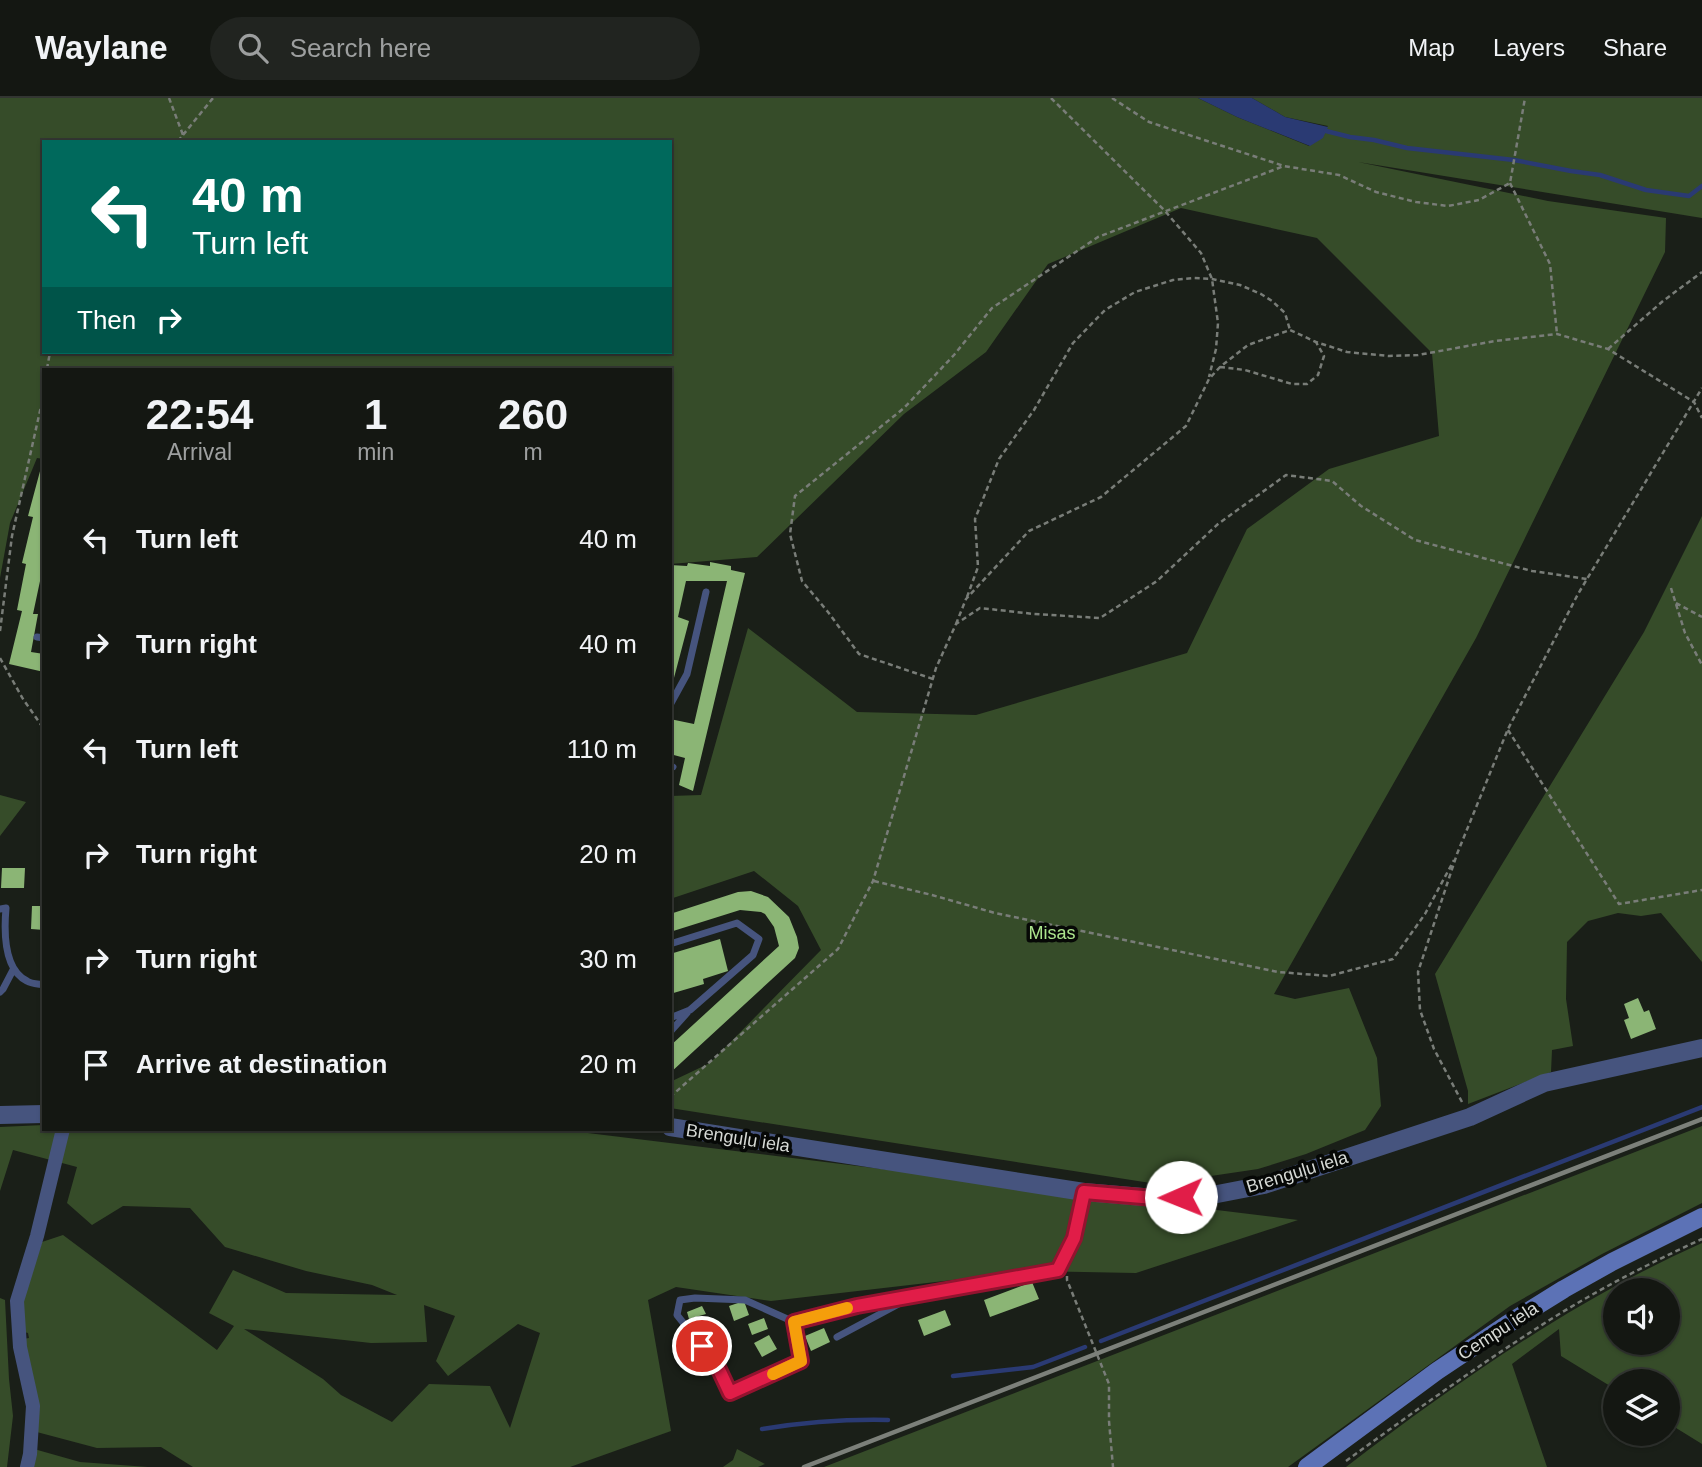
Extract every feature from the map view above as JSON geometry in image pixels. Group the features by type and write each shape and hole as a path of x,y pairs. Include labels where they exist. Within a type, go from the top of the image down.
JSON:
{"main road":[{"name":"Cempu iela","path":"1307,1467 1437,1371 1506,1325 1612,1262 1702,1217"}],"street":[{"name":"Brenguļu iela","path":"672,1127 1084,1192 1154,1198 1207,1195 1264,1185 1470,1117 1544,1083 1702,1048"},
{"path":"0,1115 42,1114"},
{"path":"27,1467 33,1406 20,1347 17,1301 37,1236 63,1131"}],"lane":[{"path":"672,701 687,674 706,592"},
{"path":"0,909 6,908 4,934 13,970 27,982 42,985"},
{"path":"672,943 737,923 759,939 753,955 690,1010 672,1030"},
{"path":"0,992 13,970"},
{"path":"672,1017 690,1010"},
{"path":"794,1322 801,1361 730,1393 715,1361 677,1315 680,1300 745,1300 794,1322 857,1306 1058,1270 1074,1238 1084,1192"},
{"path":"838,1337 914,1296"}],"path":[{"path":"169,98 183,135"},
{"path":"179,140 213,98"},
{"path":"966,599 1029,531 1101,497 1186,426 1209,379 1216,349 1219,323 1212,279 1201,253 1164,211 1051,98"},
{"path":"1112,98 1149,122 1284,166 1339,175 1376,192 1416,202 1448,206 1479,200 1510,183"},
{"path":"1525,98 1510,183 1550,264 1557,334"},
{"path":"933,679 859,654 802,581 790,534 795,496 904,408 954,355 992,308 1098,237 1284,166"},
{"path":"1608,349 1702,272"},
{"path":"672,1095 838,949 873,881 936,668 978,567 975,519 999,459 1034,410 1073,343 1105,310 1135,292 1173,280 1212,279 1240,285 1272,301 1285,313 1290,330"},
{"path":"1209,379 1248,345 1290,330 1347,352 1389,356 1418,355 1495,341 1557,334 1608,349 1694,402 1702,418"},
{"path":"1220,367 1245,370 1292,384 1307,384 1318,375 1324,356 1316,342"},
{"path":"1470,1117 1434,1049 1419,1010 1418,972 1457,854 1508,729 1587,579 1702,388"},
{"path":"0,631 12,536 42,402"},
{"path":"956,624 980,608 1100,618 1157,581 1218,524 1286,475 1332,481 1361,506 1415,540 1532,571 1587,579"},
{"path":"1671,588 1685,633 1702,665"},
{"path":"1676,603 1702,617"},
{"path":"0,658 42,726"},
{"path":"0,669 6,670"},
{"path":"1508,729 1619,904 1702,890"},
{"path":"873,881 995,913 1161,948 1278,972 1329,976 1393,959 1424,914 1457,854"},
{"path":"1338,1467 1480,1364 1558,1315 1649,1264 1702,1240"},
{"path":"1068,1251 1067,1280 1109,1384 1113,1467"}],"green space":[{"name":"Misas","path":"0,98 1198,98 1309,146 1328,126 1285,117 1252,98 1702,98 1702,218 1358,162 1548,201 1666,218 1665,252 1476,638 1274,994 1295,999 1349,988 1377,1058 1381,1106 1365,1130 1306,1154 1258,1169 1157,1184 672,1108 672,1081 710,1063 821,950 798,906 754,871 672,898 672,796 701,795 748,628 857,712 976,715 1187,653 1247,529 1329,469 1439,436 1432,353 1317,238 1181,208 1048,264 986,352 904,414 757,557 672,564 672,368 42,368 42,459 37,458 10,523 0,578"},
{"path":"1702,516 1702,962 1661,913 1641,916 1618,913 1588,921 1567,942 1566,999 1573,1046 1552,1050 1551,1072 1468,1104 1468,1091 1435,974 1644,632"},
{"path":"0,795 26,802 0,836"},
{"path":"42,1125 42,1131 571,1131 1298,1220 1136,1273 1031,1271 771,1301 676,1287 648,1300 671,1431 570,1467 193,1467 161,1447 97,1448 33,1431 23,1339 29,1338 28,1333 20,1331 21,1308 42,1242 63,1235 217,1350 234,1326 209,1313 233,1270 286,1293 397,1295 372,1285 306,1271 225,1247 190,1208 123,1206 92,1225 67,1203 77,1167 13,1150 0,1191 0,1127","holes":["424,1305 455,1316 436,1361 448,1376 518,1324 540,1333 510,1428 490,1386 429,1384 392,1422 341,1395 323,1379 244,1329 371,1343 427,1342"]},
{"path":"1702,1126 1702,1203 1602,1254 1510,1306 1288,1467 824,1467"},
{"path":"1702,1243 1702,1444 1680,1430 1680,1369 1603,1369 1603,1382 1561,1356 1559,1329 1512,1364 1547,1467 1346,1467 1430,1404 1518,1344 1603,1293 1603,1355 1680,1355 1680,1278 1632,1278"},
{"path":"0,1298 5,1300 13,1416 7,1467 0,1467"},
{"path":"34,1449 80,1462 148,1467 32,1467"},
{"path":"737,1449 765,1464 758,1467 723,1467 733,1460"}],"water":[{"path":"1198,98 1252,98 1285,117 1328,127 1323,138 1310,146 1237,117"}],"building":[{"path":"42,464 42,572 33,614 38,614 31,652 42,654 42,672 9,664 22,611 17,610 26,564 22,563 33,517 28,516"},
{"path":"710,562 731,566 731,570 745,573 693,791 679,785 685,758 672,755 672,719 694,724 727,581 686,581 678,617 689,621 672,685 672,565 687,566 688,563 710,566"},
{"path":"2,868 25,868 24,888 1,888"},
{"path":"751,891 768,897 789,917 799,948 795,958 672,1071 672,1044 779,946 774,927 761,912 740,910 672,931 672,913 738,892"},
{"path":"32,906 42,906 42,930 31,929"},
{"path":"720,939 728,971 703,979 704,984 672,993 672,953"},
{"path":"1638,998 1644,1012 1649,1010 1656,1029 1631,1039 1624,1020 1629,1018 1624,1004"},
{"path":"1032,1282 1039,1299 990,1317 984,1300"},
{"path":"744,1301 749,1315 734,1321 729,1306"},
{"path":"702,1306 706,1314 689,1319 687,1312"},
{"path":"945,1310 951,1325 924,1336 918,1320"},
{"path":"764,1318 768,1329 752,1335 748,1324"},
{"path":"824,1328 830,1342 811,1351 805,1336"},
{"path":"769,1335 777,1349 762,1357 754,1343"}],"waterway":[{"path":"1326,131 1407,148 1514,160 1600,175 1646,190 1689,196 1702,186"},
{"path":"1101,1341 1702,1107"},
{"path":"953,1376 1033,1367 1085,1347"},
{"path":"762,1429 825,1422 888,1420"}],"railway":[{"path":"804,1467 1702,1119"}],"slow traffic":[{"path":"773,1374 801,1361 794,1322 847,1308"}],"route":[{"path":"702,1346 715,1361 730,1393 801,1361 794,1322 857,1306 1058,1270 1074,1238 1084,1192 1154,1198 1181,1197"}]}
